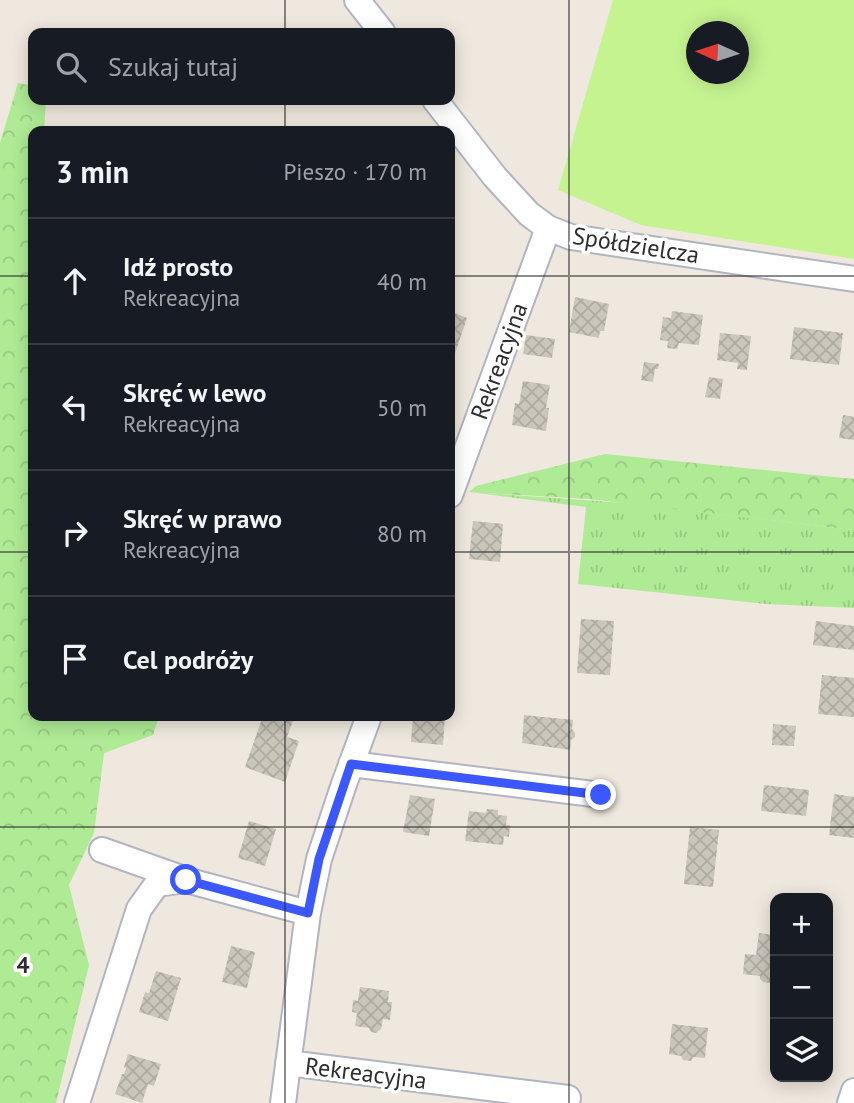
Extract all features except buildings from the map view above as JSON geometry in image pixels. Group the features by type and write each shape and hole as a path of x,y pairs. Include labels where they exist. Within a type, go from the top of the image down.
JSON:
{"street":[{"path":"357,0 379,28"},
{"name":"Spółdzielcza","path":"439,105 495,177 529,214 548,228 571,237 854,279"},
{"name":"Rekreacyjna","path":"455,481 548,228"},
{"name":"Rekreacyjna","path":"283,1103 308,913 319,859 367,721"},
{"path":"351,764 601,795"},
{"path":"102,850 186,880 308,913"},
{"path":"78,1103 139,909 157,884 186,880"},
{"name":"Rekreacyjna","path":"288,1063 568,1098"},
{"path":"850,1103 854,1090"}],"green space":[{"path":"613,0 854,0 854,259 641,225 558,190"},
{"path":"18,83 28,85 28,105 46,105 44,126 28,126 28,721 157,721 153,735 104,753 94,833 69,885 89,965 56,1103 0,1103 0,143"},
{"path":"605,454 854,479 854,530 588,499 469,492 476,486"},
{"path":"469,492 626,503 854,530 854,608 766,604 578,584 586,507"}],"route":[{"path":"186,880 308,913 319,859 351,764 601,795"}]}
